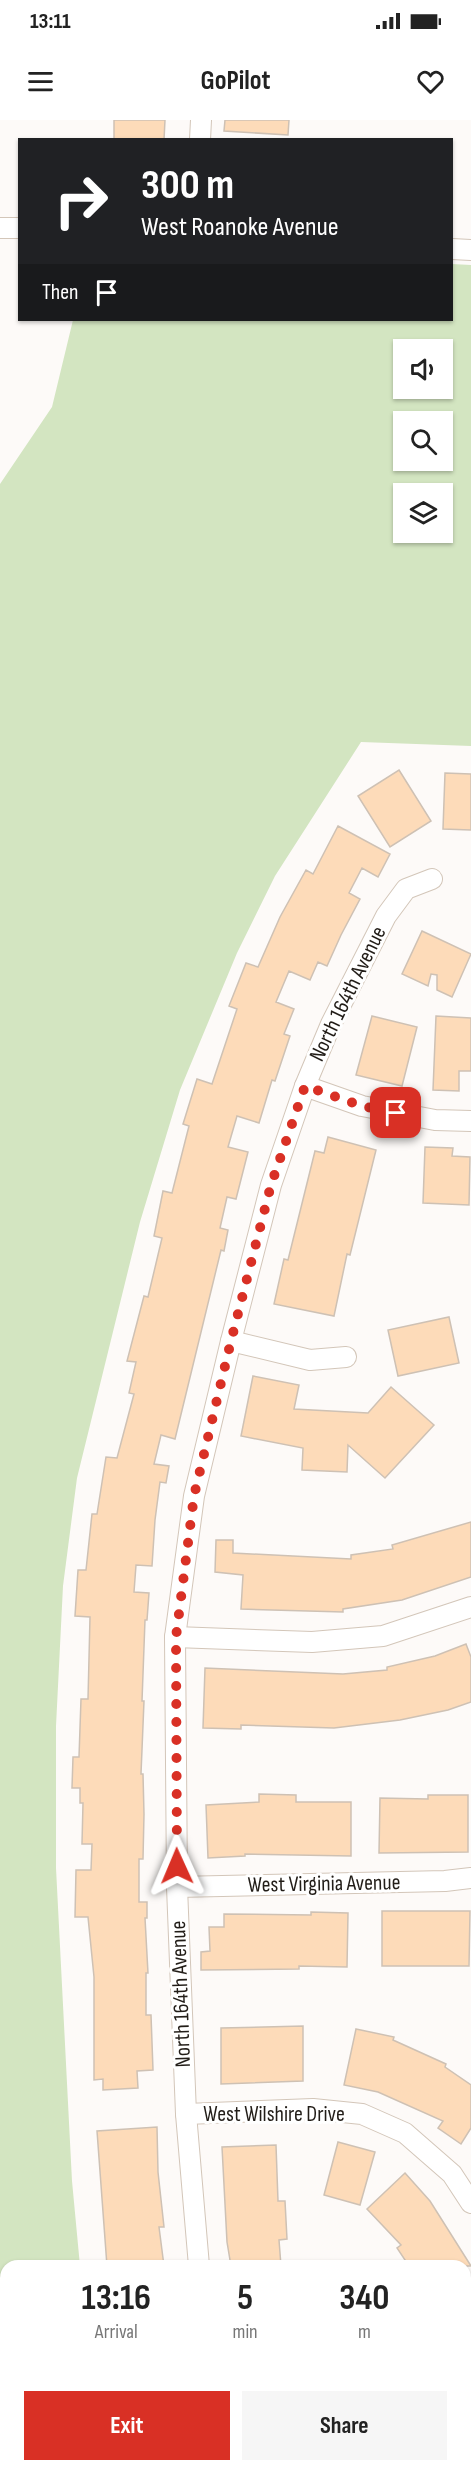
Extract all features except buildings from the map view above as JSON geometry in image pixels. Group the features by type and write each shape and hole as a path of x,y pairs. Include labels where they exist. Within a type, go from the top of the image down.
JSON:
{"street":[{"path":"200,138 201,120"},
{"path":"0,228 18,228"},
{"path":"453,249 471,250"},
{"name":"North 164th Avenue","path":"198,2260 186,2114 177,1887 176,1637 194,1496 271,1185 305,1086 330,1024 386,916 406,889 432,879"},
{"path":"305,1086 362,1106 435,1120 471,1120"},
{"path":"231,1341 310,1360 346,1357"},
{"path":"176,1637 312,1642 383,1636 471,1607"},
{"name":"West Virginia Avenue","path":"177,1887 445,1881 471,1878"},
{"name":"West Wilshire Drive","path":"186,2114 313,2109 362,2114 405,2133 452,2174 471,2203"}],"green space":[{"path":"453,264 471,265 471,746 361,742 275,876 237,953 180,1090 140,1222 77,1478 63,1586 56,1726 56,1868 72,2181 79,2260 0,2260 0,484 52,407 73,321 453,321"}],"route":[{"path":"177,1866 176,1637 194,1496 271,1185 305,1086 362,1106 396,1113"}]}
